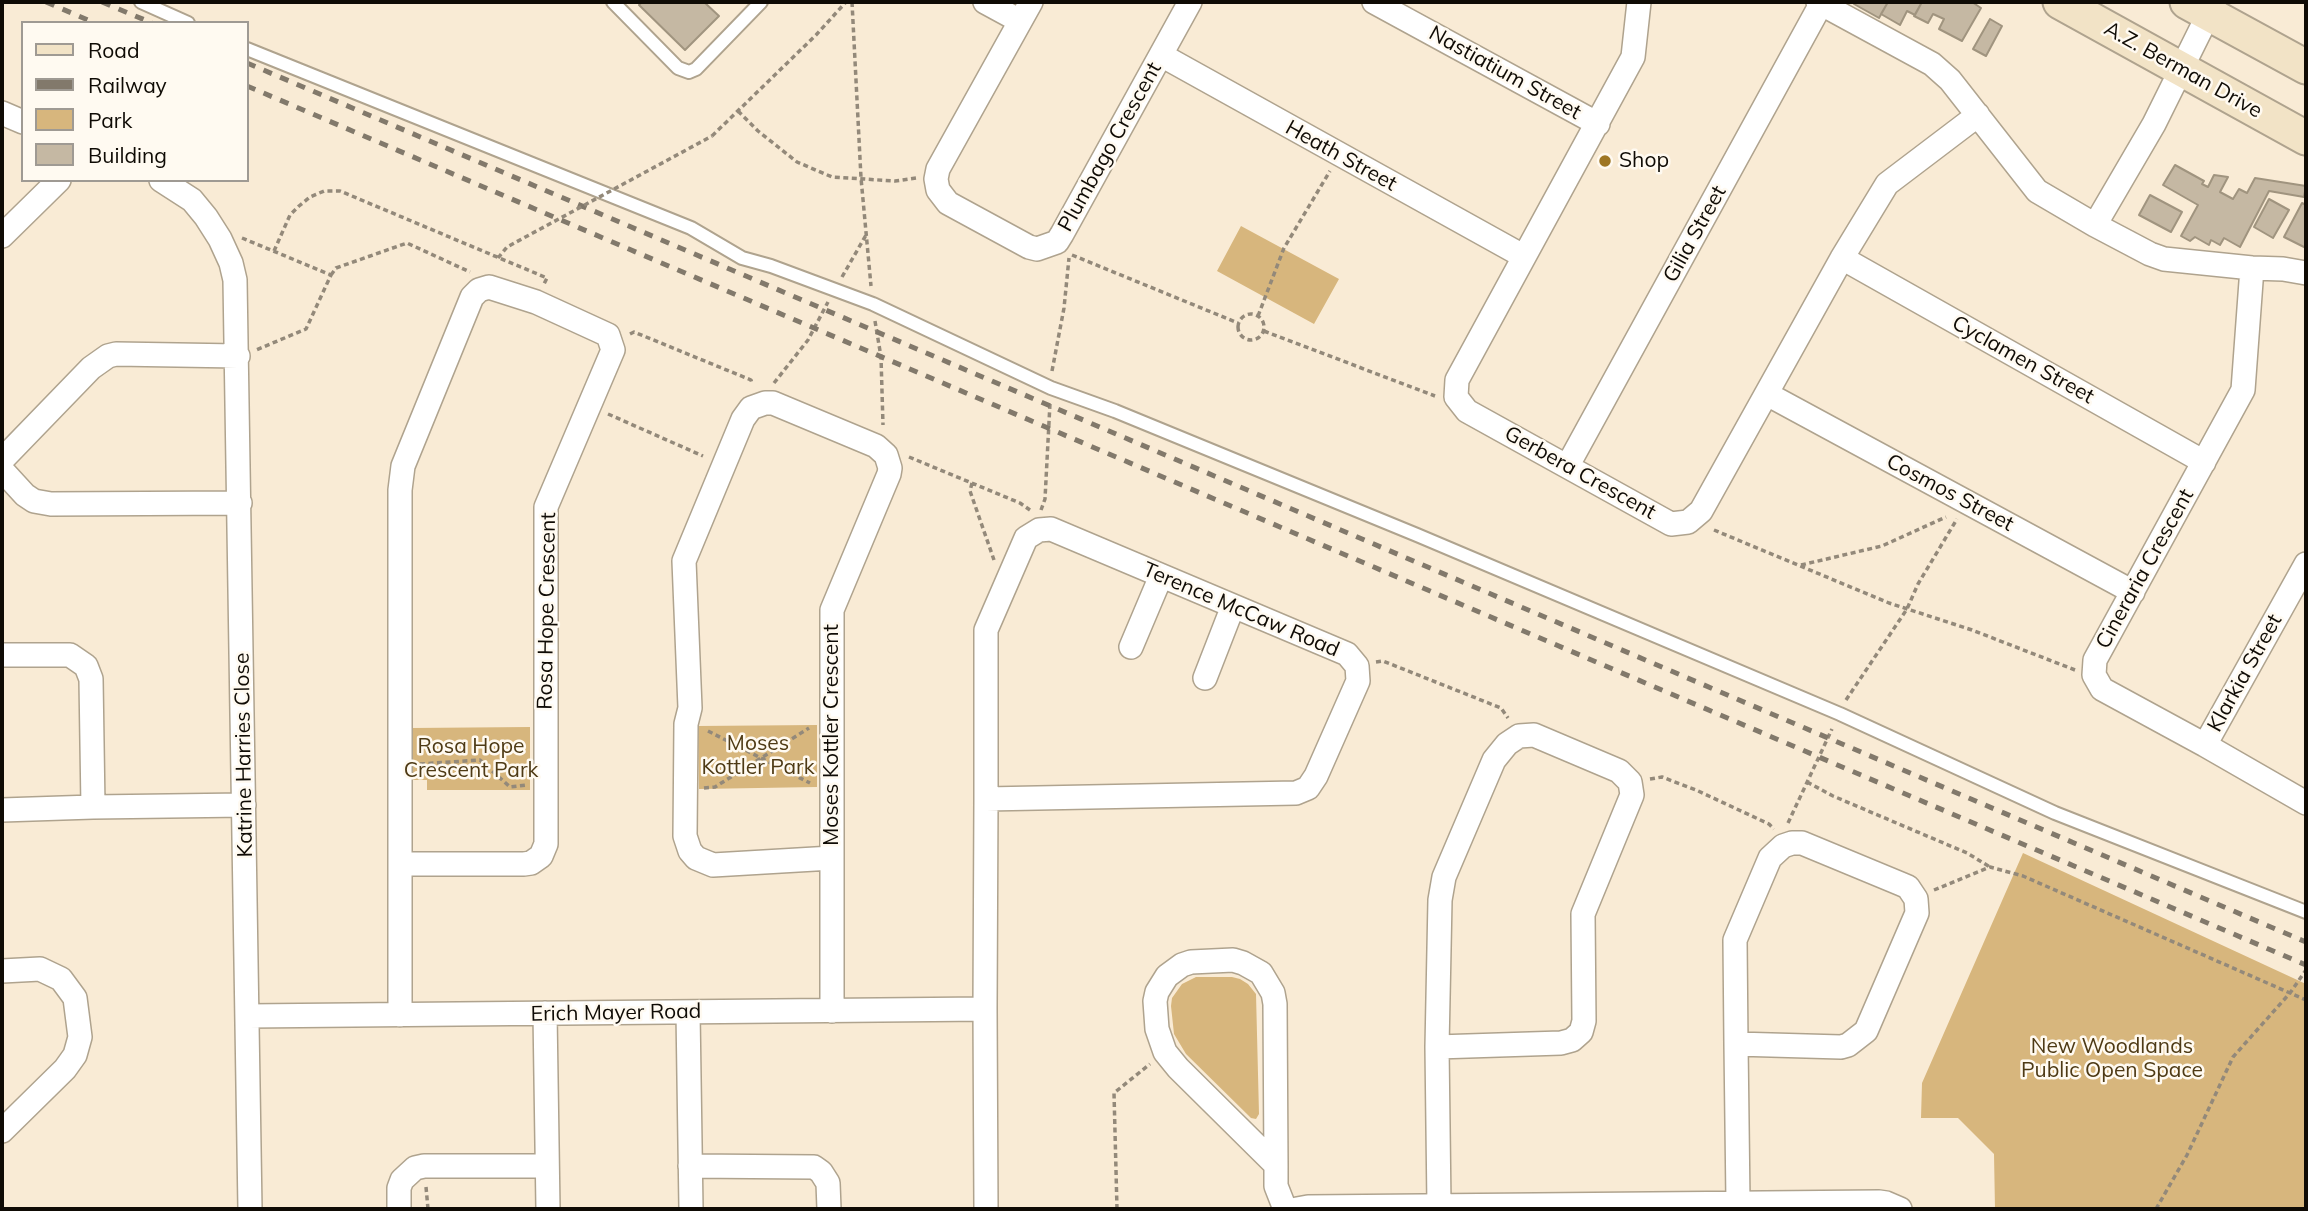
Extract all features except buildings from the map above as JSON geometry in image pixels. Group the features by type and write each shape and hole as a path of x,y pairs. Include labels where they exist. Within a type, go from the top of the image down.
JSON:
{"main road":[{"name":"A.Z. Berman Drive","path":"2060,2 2306,138"},
{"path":"2203,6 2306,67"}],"street":[{"path":"936,175 1026,11 985,2"},
{"name":"Plumbago Crescent","path":"936,175 938,190 948,203 1029,247 1037,249 1057,242 1190,2"},
{"name":"Nastiatium Street","path":"1374,2 1598,124"},
{"name":"Gerbera Crescent","path":"1639,2 1633,57 1457,380 1456,397 1467,411 1671,524 1688,522 1701,511"},
{"path":"1820,3 1932,64 1950,80 2037,191 2095,225 2164,259 2252,268 2283,268 2306,273"},
{"name":"Gilia Street","path":"1568,465 1820,3"},
{"path":"2095,225 2183,69 2203,6"},
{"name":"Heath Street","path":"1161,55 1523,256"},
{"path":"2,113 21,121"},
{"path":"1701,511 1842,258 1888,184 1978,116"},
{"path":"2,236 57,182"},
{"name":"Katrine Harries Close","path":"164,182 192,200 206,216 231,262 244,354 240,503 250,1209"},
{"name":"Cyclamen Street","path":"1842,258 2204,461"},
{"name":"Cineraria Crescent","path":"2252,268 2243,390 2095,660 2094,675 2102,689 2306,803"},
{"path":"400,1015 400,489 403,466 472,297 479,290 489,288 536,302 608,335 611,341"},
{"name":"Rosa Hope Crescent","path":"400,864 524,864 537,860 545,850 546,508 612,355 611,341"},
{"path":"2,460 91,368 108,356 244,354"},
{"name":"Cosmos Street","path":"1767,394 2133,592"},
{"path":"757,405 774,403 850,435 881,450 889,461"},
{"name":"Moses Kottler Crescent","path":"757,405 743,419 684,561 691,708 686,724 687,844 690,852 704,862 713,864 832,858"},
{"name":"Moses Kottler Crescent","path":"832,1011 832,610 889,474 889,461"},
{"path":"2,470 25,495 34,501 51,504 240,503"},
{"name":"Terence McCaw Road","path":"986,799 1296,793 1308,788 1316,776 1358,681 1357,666 1347,654 1045,528 1026,538 986,630 985,1009 986,1209"},
{"name":"Klarkia Street","path":"2205,745 2306,564"},
{"path":"1131,647 1161,576"},
{"path":"1205,678 1233,606"},
{"path":"2,654 70,655 86,666 91,679 93,807"},
{"path":"1437,1047 1562,1043 1572,1040 1581,1032 1584,1021 1583,914 1631,802 1630,782 1619,771 1534,735 1519,736 1507,744 1494,760 1441,890 1437,1047 1439,1206"},
{"path":"2,810 244,806"},
{"path":"1736,1044 1841,1047 1854,1042 1866,1031 1917,913 1913,893 1901,884 1802,843 1782,840 1770,858 1735,940 1736,1044 1738,1202"},
{"path":"1276,1165 1165,1052 1157,1029 1155,1001 1161,984 1174,970 1191,962 1233,960 1253,967 1268,982 1275,1004 1276,1165 1276,1186 1285,1209"},
{"path":"2,971 40,969 61,979 75,998 80,1037 75,1055 65,1069 2,1131"},
{"name":"Erich Mayer Road","path":"248,1016 985,1009"},
{"path":"688,1012 691,1209"},
{"path":"545,1013 548,1209"},
{"path":"399,1209 399,1188 402,1180 415,1168 547,1166"},
{"path":"690,1166 814,1167 828,1183 829,1209"},
{"path":"1297,1209 1886,1202 1900,1209"}],"lane":[{"path":"141,2 184,21"},
{"path":"613,2 678,68 690,72 761,2"},
{"path":"248,49 691,228 743,258 873,304 1051,388 1115,411 1417,535 1840,714 2055,813 2306,912"}],"path":[{"path":"498,258 507,247 712,136 816,35 846,2"},
{"path":"852,2 860,178 881,357 883,432 889,461 911,457 1020,503 1038,516"},
{"path":"738,111 797,162 832,177 895,181 936,175"},
{"path":"1258,316 1284,248 1333,164"},
{"path":"274,251 294,210 310,197 324,191 333,191 348,194 547,278"},
{"path":"233,233 331,275"},
{"path":"757,405 808,340 866,235"},
{"path":"244,354 306,329 336,268 407,243 469,270"},
{"path":"1069,254 1238,323"},
{"path":"1246,315 1258,316 1262,319 1264,331 1256,340 1245,339 1238,329 1238,323 1246,315"},
{"path":"1264,331 1432,396"},
{"path":"611,341 635,332 751,380 757,405"},
{"path":"603,412 713,461"},
{"path":"972,483 970,491 995,562 1009,577"},
{"path":"1701,511 1709,526 1716,531 1799,566 1907,609 1972,630 2076,671 2094,675"},
{"path":"1630,782 1662,777 1769,824 1782,840 1818,755 1845,702 1907,609 1951,526 1961,515 1941,517 1882,546 1799,566"},
{"path":"1357,666 1383,661 1501,708 1519,736"},
{"path":"686,724 706,731 820,788 832,788"},
{"path":"685,790 715,787 812,726 832,724"},
{"path":"400,765 481,760 510,787 545,784"},
{"path":"1807,782 1833,796 1967,853 1990,867 2023,876 2306,1000"},
{"path":"1916,899 1990,867"},
{"path":"2156,1209 2187,1155 2233,1057 2290,993 2306,970"},
{"path":"1117,1209 1114,1093 1165,1052"}],"green space":[{"path":"1241,226 1339,279 1314,324 1217,271"},
{"name":"Moses Kottler Park","path":"817,725 817,787 699,789 698,726"},
{"name":"Rosa Hope Crescent Park","path":"530,727 530,790 427,790 427,780 412,780 412,728"},
{"name":"New Woodlands Public Open Space","path":"2023,853 2306,984 2306,1209 1995,1209 1994,1154 1958,1118 1921,1118 1922,1083"},
{"path":"1196,977 1240,979 1256,994 1259,1114 1256,1119 1251,1118 1186,1054 1174,1034 1172,998 1182,984"}],"railway":[{"path":"46,2 90,21"},
{"path":"102,2 147,21"},
{"path":"248,63 2306,942"},
{"path":"248,86 2306,965"}],"place":[{"name":"Shop","path":"1605,161"}]}
